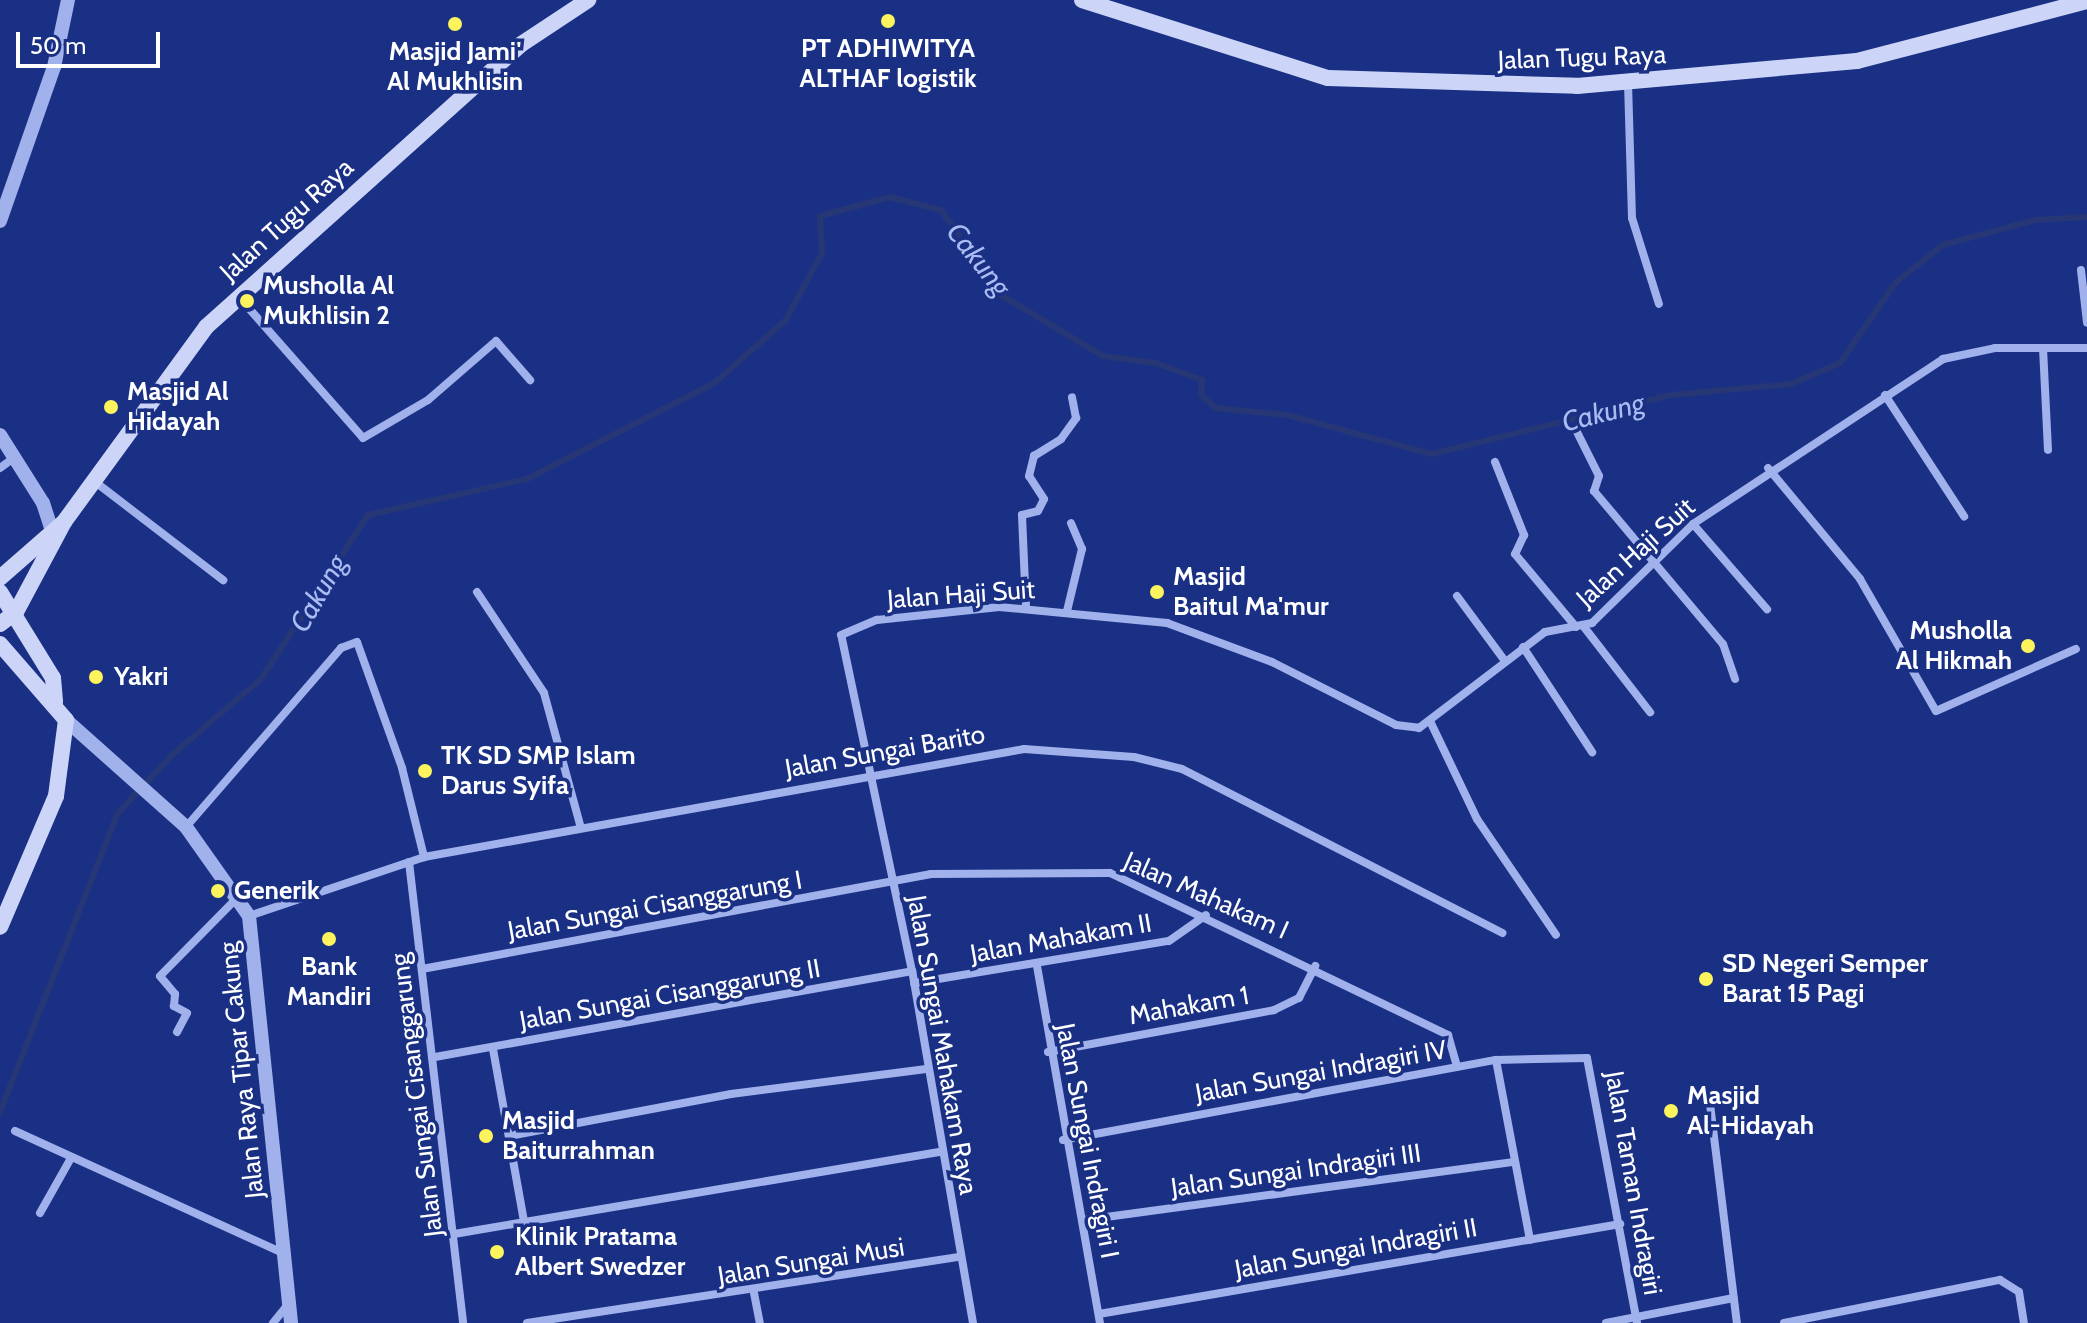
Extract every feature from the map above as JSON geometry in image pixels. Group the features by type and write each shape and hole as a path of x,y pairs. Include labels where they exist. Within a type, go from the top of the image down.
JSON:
{"main road":[{"name":"Jalan Tugu Raya","path":"57,531 238,296 520,45 588,0"},
{"name":"Jalan Tugu Raya","path":"1082,0 1328,78 1628,83 1857,61 2087,1"},
{"path":"0,578 57,531"},
{"path":"0,624 16,612 57,531"},
{"path":"0,592 16,612 53,678 55,702"},
{"path":"0,644 55,702 66,720 56,796 0,927"}],"street":[{"path":"0,221 54,67 68,0"},
{"path":"1628,83 1632,218 1659,304"},
{"path":"2081,270 2087,323"},
{"path":"238,296 363,438 428,400 496,341 530,380"},
{"path":"2043,348 2048,450"},
{"name":"Jalan Haji Suit","path":"873,773 841,635 877,620 1026,607 1167,623 1272,662 1396,725 1430,721 1545,632 1580,627 1653,564 1693,524 1768,468 1885,395 1964,352 2087,348"},
{"path":"1885,395 1964,516"},
{"path":"1026,607 1022,515 1038,511 1044,499 1029,476 1034,456 1061,439 1076,418 1072,397"},
{"path":"1576,430 1599,476 1594,491 1723,644 1735,679"},
{"path":"0,435 57,531"},
{"path":"0,468 15,456"},
{"path":"1495,462 1524,535 1515,554 1650,712"},
{"path":"1768,468 1852,567 1936,711 2076,649"},
{"path":"94,481 223,580"},
{"path":"1067,611 1082,549 1071,523"},
{"path":"1693,524 1767,609"},
{"path":"477,592 544,693 581,828"},
{"path":"1457,596 1505,661"},
{"path":"186,827 341,648 357,642 402,768 424,857"},
{"path":"1523,647 1592,752"},
{"name":"Jalan Raya Tipar Cakung","path":"66,720 127,770 186,827 249,916 291,1323"},
{"path":"1430,721 1477,819 1556,935"},
{"name":"Jalan Sungai Barito","path":"249,916 424,857 873,773 1024,749 1156,761 1215,783 1502,933"},
{"name":"Jalan Sungai Mahakam Raya","path":"873,773 912,971 939,1152 973,1323"},
{"name":"Jalan Sungai Cisanggarung","path":"409,862 435,1057 463,1323"},
{"name":"Jalan Mahakam I","path":"894,883 931,874 1110,873 1315,966 1448,1035 1457,1067"},
{"name":"Jalan Sungai Cisanggarung I","path":"422,969 894,883"},
{"path":"177,1032 187,1013 174,1006 175,994 160,976 238,897"},
{"name":"Jalan Mahakam II","path":"914,983 1037,966 1183,937 1206,915"},
{"name":"Jalan Sungai Indragiri I","path":"1037,966 1063,1140 1084,1220 1100,1318"},
{"name":"Mahakam 1","path":"1048,1052 1274,1010 1299,998 1315,966"},
{"name":"Jalan Sungai Cisanggarung II","path":"435,1057 493,1049 912,971"},
{"path":"493,1049 524,1222"},
{"name":"Jalan Sungai Indragiri IV","path":"1063,1140 1496,1060 1587,1058"},
{"name":"Jalan Taman Indragiri","path":"1587,1058 1637,1320"},
{"path":"1496,1060 1530,1240"},
{"path":"509,1136 731,1094 926,1069"},
{"path":"1709,1096 1737,1323"},
{"path":"15,1131 285,1255"},
{"path":"454,1234 939,1152"},
{"path":"40,1213 71,1158"},
{"name":"Jalan Sungai Indragiri III","path":"1084,1220 1514,1162"},
{"name":"Jalan Sungai Indragiri II","path":"1100,1318 1620,1224"},
{"name":"Jalan Sungai Musi","path":"527,1323 754,1293 959,1257"},
{"path":"1784,1323 2010,1283 2019,1292 2024,1323"},
{"path":"754,1293 760,1323"},
{"path":"1606,1323 1637,1320 1734,1298"},
{"path":"273,1323 290,1302"}],"waterway":[{"name":"Cakung","path":"0,1112 118,813 173,754 261,679 368,515 527,479 713,384 785,321 822,253 820,216 890,197 941,210 1001,295 1103,356 1156,363 1202,380 1201,395 1216,408 1287,415 1432,454 1671,395 1791,384 1840,363 1896,282 1943,245 2035,220 2087,217"}],"place":[{"name":"PT ADHIWITYA ALTHAF logistik","path":"888,21"},
{"name":"Masjid Jami' Al Mukhlisin","path":"455,24"},
{"name":"Musholla Al Mukhlisin 2","path":"247,301"},
{"name":"Masjid Al Hidayah","path":"111,407"},
{"name":"Masjid Baitul Ma'mur","path":"1157,592"},
{"name":"Musholla Al Hikmah","path":"2028,646"},
{"name":"Yakri","path":"96,677"},
{"name":"TK SD SMP Islam Darus Syifa","path":"425,771"},
{"name":"Generik","path":"218,891"},
{"name":"Bank Mandiri","path":"329,939"},
{"name":"SD Negeri Semper Barat 15 Pagi","path":"1706,979"},
{"name":"Masjid Al-Hidayah","path":"1671,1111"},
{"name":"Masjid Baiturrahman","path":"486,1136"},
{"name":"Klinik Pratama Albert Swedzer","path":"497,1252"}]}
